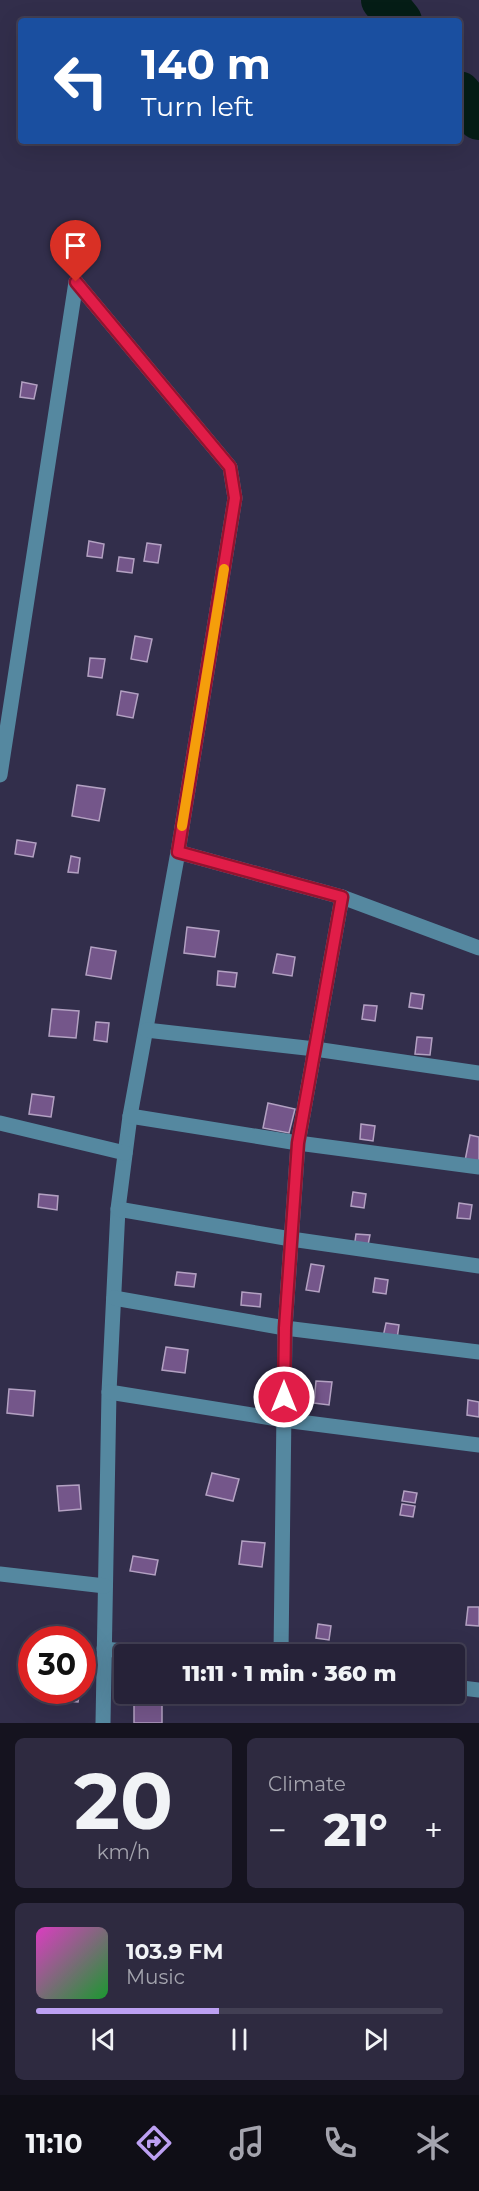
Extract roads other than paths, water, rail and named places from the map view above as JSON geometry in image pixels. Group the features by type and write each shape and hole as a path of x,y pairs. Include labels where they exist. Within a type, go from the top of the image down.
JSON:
{"street":[{"path":"0,775 76,282 230,467 235,498 178,852 130,1116 118,1209 109,1392 103,1723"},
{"path":"178,852 342,897 479,948"},
{"path":"281,1644 285,1328 298,1143 342,897"},
{"path":"146,1030 315,1049 479,1073"},
{"path":"130,1116 298,1143 479,1167"},
{"path":"0,1123 125,1153"},
{"path":"118,1209 291,1239 479,1266"},
{"path":"114,1298 285,1328 479,1352"},
{"path":"109,1392 284,1420 479,1445"},
{"path":"0,1574 105,1586"},
{"path":"104,1649 114,1650"}],"waterway":[{"path":"383,0 398,18"},
{"path":"462,97 479,118"}]}
